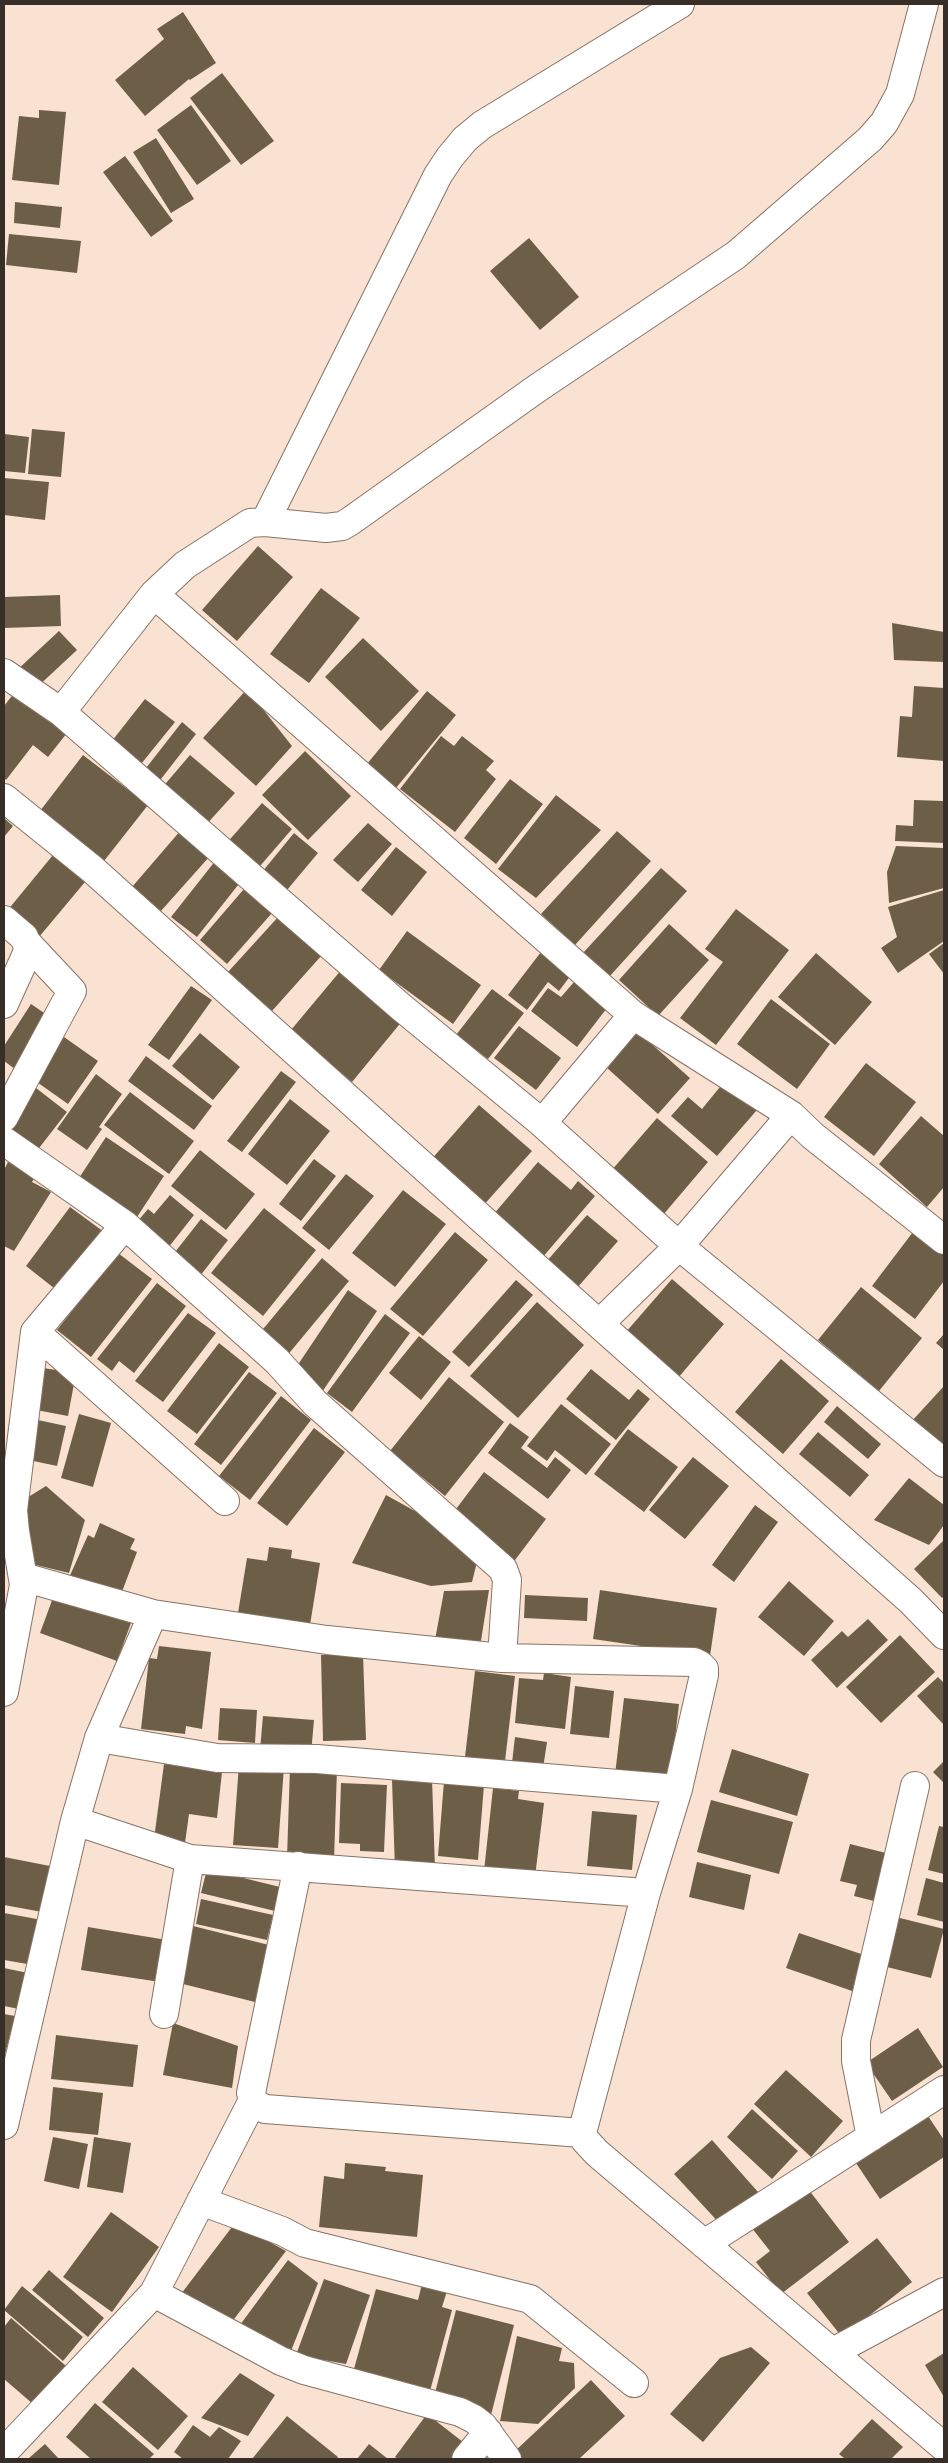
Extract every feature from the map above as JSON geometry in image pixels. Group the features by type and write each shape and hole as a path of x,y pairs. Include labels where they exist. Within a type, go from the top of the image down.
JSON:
{"street":[{"path":"265,522 438,175 464,139 679,4"},
{"path":"61,712 154,594 185,565 250,523 265,522 326,528 342,526 539,387 736,255 870,140 884,123 900,94 924,4"},
{"path":"154,594 633,1015 791,1115 813,1136 944,1240"},
{"path":"4,673 61,712 401,1007 542,1123 679,1246 944,1462"},
{"path":"4,798 92,869 599,1324 940,1622"},
{"path":"4,920 24,937 28,944 72,991 4,1117"},
{"path":"4,1004 27,955 28,944"},
{"path":"542,1123 633,1015"},
{"path":"599,1324 679,1246 791,1115"},
{"path":"4,1141 125,1225 278,1360 323,1410 504,1569 507,1580 502,1658"},
{"path":"4,1692 24,1585 14,1531 14,1510 35,1332 125,1225"},
{"path":"35,1332 225,1501"},
{"path":"23,1576 152,1614 327,1640 502,1658 694,1662 700,1665 704,1670 704,1675 678,1789 646,1892 582,2133 585,2140 596,2152 944,2447"},
{"path":"4,2125 75,1821 99,1738 152,1614"},
{"path":"99,1738 217,1758 317,1759 678,1789"},
{"path":"871,2137 856,2061 856,2040 915,1786"},
{"path":"75,1821 190,1860 298,1866 646,1892"},
{"path":"164,2014 190,1860"},
{"path":"4,2452 154,2293 252,2100 251,2093 298,1866"},
{"path":"704,2244 944,2090"},
{"path":"252,2100 265,2109 582,2133"},
{"path":"201,2201 282,2231 305,2243 530,2300 634,2382"},
{"path":"833,2352 944,2292"},
{"path":"154,2293 281,2361 304,2370 460,2412 474,2419 488,2432 507,2459"},
{"path":"466,2459 488,2432"}],"building":[{"path":"183,12 216,63 189,79 145,116 115,80 164,39 157,29"},
{"path":"222,73 274,141 241,165 190,98"},
{"path":"191,105 231,161 197,185 157,130"},
{"path":"39,110 66,112 59,185 12,180 19,116 39,118"},
{"path":"156,138 194,199 171,213 133,152"},
{"path":"125,156 173,221 151,237 103,172"},
{"path":"15,202 62,207 60,228 14,223"},
{"path":"9,234 81,241 77,273 6,265"},
{"path":"529,238 579,297 540,330 490,271"},
{"path":"32,429 65,432 61,477 28,474"},
{"path":"4,434 29,437 25,473 4,471"},
{"path":"4,478 49,482 45,520 4,515"},
{"path":"258,546 293,577 237,641 202,610"},
{"path":"321,588 360,618 309,683 270,654"},
{"path":"60,595 61,626 4,628 4,597"},
{"path":"892,623 944,632 944,662 894,660"},
{"path":"59,631 77,650 34,690 16,671"},
{"path":"363,638 419,691 381,731 325,677"},
{"path":"914,686 944,688 944,761 897,757 900,716 912,717"},
{"path":"247,689 292,746 256,786 203,738"},
{"path":"427,691 456,715 396,788 367,764"},
{"path":"15,692 67,733 48,757 33,745 6,780 4,778 4,706"},
{"path":"145,699 175,722 137,769 108,746"},
{"path":"182,722 196,734 154,788 139,777"},
{"path":"441,736 454,746 462,736 494,761 486,770 496,779 455,832 400,789"},
{"path":"305,751 351,796 308,840 262,795"},
{"path":"83,755 148,805 104,861 40,811"},
{"path":"190,755 235,793 204,827 161,789"},
{"path":"510,779 543,804 496,864 464,838"},
{"path":"556,795 601,830 536,898 498,869"},
{"path":"914,800 944,801 944,843 895,841 896,825 913,826"},
{"path":"262,803 292,829 254,873 224,846"},
{"path":"4,818 13,826 4,837"},
{"path":"368,823 392,844 358,882 333,860"},
{"path":"181,830 210,856 160,912 132,887"},
{"path":"617,831 651,861 575,945 541,914"},
{"path":"294,833 318,853 282,896 258,877"},
{"path":"896,846 944,848 944,888 889,903 887,872"},
{"path":"396,847 427,872 392,916 361,890"},
{"path":"53,855 85,882 39,937 7,911"},
{"path":"216,860 242,880 197,937 171,917"},
{"path":"661,868 687,891 609,977 583,953"},
{"path":"244,889 272,913 227,964 200,940"},
{"path":"944,890 944,941 898,973 881,948 897,937 888,907"},
{"path":"736,909 789,950 716,1045 680,1018 723,962 705,949"},
{"path":"279,916 322,955 272,1011 228,972"},
{"path":"669,924 709,960 658,1016 619,980"},
{"path":"407,931 481,985 453,1024 379,970"},
{"path":"944,943 944,974 929,954"},
{"path":"541,952 571,975 559,991 548,982 527,1010 508,995"},
{"path":"816,953 872,1002 835,1045 778,997"},
{"path":"342,969 403,1020 352,1082 291,1030"},
{"path":"574,982 607,1008 577,1047 531,1011 548,988 561,997"},
{"path":"191,986 212,1000 169,1060 148,1045"},
{"path":"492,989 524,1013 488,1059 456,1035"},
{"path":"771,999 830,1044 797,1089 737,1044"},
{"path":"31,1004 50,1017 15,1069 4,1061 4,1046"},
{"path":"519,1026 561,1058 536,1090 494,1058"},
{"path":"638,1032 690,1078 658,1114 606,1067"},
{"path":"200,1033 240,1067 213,1100 172,1066"},
{"path":"64,1037 98,1061 68,1104 34,1080"},
{"path":"146,1056 212,1106 194,1130 128,1081"},
{"path":"866,1063 916,1102 874,1156 824,1117"},
{"path":"281,1071 296,1082 242,1152 227,1141"},
{"path":"96,1074 122,1094 99,1127 102,1129 87,1150 57,1129"},
{"path":"724,1082 757,1110 717,1156 671,1116 688,1097 702,1109"},
{"path":"36,1088 67,1112 36,1152 4,1127"},
{"path":"130,1092 194,1141 169,1174 104,1125"},
{"path":"290,1099 330,1131 287,1185 248,1154"},
{"path":"479,1105 532,1151 482,1207 430,1161"},
{"path":"921,1116 944,1136 944,1187 927,1207 879,1164"},
{"path":"657,1118 708,1162 663,1215 611,1171"},
{"path":"106,1137 164,1176 137,1217 79,1178"},
{"path":"200,1150 255,1194 226,1230 171,1186"},
{"path":"314,1159 336,1176 301,1221 279,1204"},
{"path":"8,1162 35,1177 32,1182 51,1192 14,1251 4,1246 4,1170"},
{"path":"538,1162 571,1190 578,1181 595,1196 542,1258 493,1215"},
{"path":"346,1174 374,1196 329,1250 302,1228"},
{"path":"403,1190 446,1224 395,1287 352,1253"},
{"path":"170,1195 194,1215 168,1248 137,1222 148,1209 154,1214"},
{"path":"70,1207 104,1232 59,1292 26,1266"},
{"path":"264,1208 316,1250 263,1316 211,1273"},
{"path":"587,1215 618,1241 577,1288 546,1262"},
{"path":"201,1219 228,1240 200,1276 168,1261"},
{"path":"916,1228 944,1249 944,1281 915,1319 872,1286"},
{"path":"455,1232 488,1260 423,1336 390,1309"},
{"path":"118,1253 152,1279 91,1357 57,1330"},
{"path":"322,1258 349,1281 286,1357 259,1334"},
{"path":"672,1279 724,1324 678,1378 626,1332"},
{"path":"516,1280 533,1295 469,1367 452,1352"},
{"path":"157,1283 186,1306 134,1373 119,1361 112,1371 97,1359"},
{"path":"861,1287 922,1338 879,1391 818,1340"},
{"path":"348,1290 377,1311 320,1395 291,1375"},
{"path":"537,1302 584,1345 518,1418 470,1376"},
{"path":"188,1313 216,1333 163,1402 135,1381"},
{"path":"385,1314 410,1333 352,1412 327,1393"},
{"path":"944,1334 944,1350 936,1343"},
{"path":"419,1336 451,1362 421,1400 389,1373"},
{"path":"219,1343 249,1367 197,1434 167,1411"},
{"path":"781,1359 829,1401 783,1454 735,1412"},
{"path":"43,1368 76,1373 68,1416 36,1410"},
{"path":"591,1369 629,1400 638,1389 650,1399 616,1440 566,1399"},
{"path":"249,1372 277,1393 221,1465 194,1444"},
{"path":"449,1377 504,1422 445,1496 390,1451"},
{"path":"944,1386 944,1452 911,1422"},
{"path":"281,1396 311,1420 250,1500 219,1476"},
{"path":"561,1404 611,1444 586,1475 555,1450 547,1461 527,1446"},
{"path":"837,1406 881,1444 868,1459 824,1422"},
{"path":"79,1414 111,1423 93,1487 61,1478"},
{"path":"33,1419 66,1426 57,1466 24,1459"},
{"path":"510,1423 529,1437 521,1448 547,1468 555,1457 571,1470 548,1499 488,1453"},
{"path":"314,1428 345,1452 287,1526 257,1503"},
{"path":"628,1429 678,1467 644,1512 594,1474"},
{"path":"818,1432 869,1475 850,1497 799,1454"},
{"path":"693,1457 729,1486 685,1539 649,1510"},
{"path":"484,1472 546,1519 512,1564 450,1517"},
{"path":"909,1478 944,1505 944,1525 929,1545 874,1520"},
{"path":"46,1486 85,1520 69,1573 28,1563 25,1499"},
{"path":"386,1495 433,1521 478,1558 472,1582 431,1586 352,1563"},
{"path":"755,1505 778,1522 734,1582 712,1565"},
{"path":"100,1523 135,1539 130,1549 137,1552 120,1597 68,1580 88,1535 94,1538"},
{"path":"944,1540 944,1596 942,1598 914,1569"},
{"path":"269,1547 292,1550 291,1558 320,1563 310,1625 238,1613 247,1558 267,1561"},
{"path":"789,1581 834,1621 804,1656 758,1617"},
{"path":"489,1590 480,1647 435,1640 444,1591"},
{"path":"600,1590 717,1608 710,1656 593,1639"},
{"path":"54,1595 131,1623 117,1661 40,1633"},
{"path":"525,1595 588,1598 587,1621 524,1618"},
{"path":"868,1619 888,1640 837,1688 811,1660 842,1631 848,1637"},
{"path":"900,1635 935,1672 881,1723 846,1687"},
{"path":"159,1646 211,1652 202,1729 186,1726 185,1734 141,1729 149,1658 157,1659"},
{"path":"363,1654 366,1740 323,1741 321,1655"},
{"path":"475,1671 515,1676 505,1761 465,1757"},
{"path":"544,1673 571,1677 565,1729 515,1723 519,1678 543,1680"},
{"path":"938,1677 944,1683 944,1725 917,1696"},
{"path":"575,1686 614,1691 609,1738 570,1734"},
{"path":"624,1698 679,1704 670,1781 615,1775"},
{"path":"220,1708 257,1710 255,1743 218,1740"},
{"path":"263,1716 314,1720 311,1754 260,1750"},
{"path":"515,1737 547,1742 542,1775 511,1771"},
{"path":"732,1749 809,1774 797,1816 719,1792"},
{"path":"944,1761 944,1783 933,1772"},
{"path":"164,1764 222,1772 217,1818 189,1814 185,1843 154,1839"},
{"path":"239,1764 284,1767 278,1848 233,1845"},
{"path":"290,1767 337,1769 334,1860 287,1858"},
{"path":"432,1778 435,1869 395,1870 392,1780"},
{"path":"444,1781 484,1785 478,1860 438,1856"},
{"path":"341,1783 387,1785 384,1852 360,1851 360,1844 339,1843"},
{"path":"493,1788 519,1791 518,1799 544,1803 535,1877 484,1871"},
{"path":"711,1800 793,1822 779,1874 697,1852"},
{"path":"592,1811 637,1815 632,1870 587,1866"},
{"path":"939,1826 944,1827 944,1874 928,1870"},
{"path":"850,1844 894,1855 882,1903 854,1896 857,1885 840,1881"},
{"path":"4,1857 50,1866 42,1912 4,1905"},
{"path":"697,1862 751,1875 744,1910 689,1897"},
{"path":"207,1869 284,1888 279,1912 201,1893"},
{"path":"926,1878 944,1883 944,1922 917,1915"},
{"path":"201,1899 273,1915 267,1940 196,1924"},
{"path":"4,1913 42,1920 33,1965 4,1960"},
{"path":"896,1917 944,1929 931,1978 883,1966"},
{"path":"189,1925 273,1946 259,2003 175,1982"},
{"path":"88,1927 167,1940 160,1982 81,1970"},
{"path":"799,1933 867,1956 855,1992 786,1968"},
{"path":"4,1968 28,1973 19,2009 4,2006"},
{"path":"4,2014 15,2016 4,2058"},
{"path":"173,2023 238,2046 232,2088 163,2075"},
{"path":"918,2028 943,2067 892,2101 866,2063"},
{"path":"56,2035 138,2045 133,2087 51,2079"},
{"path":"786,2070 843,2121 811,2157 754,2104"},
{"path":"53,2087 103,2093 98,2135 49,2130"},
{"path":"752,2109 798,2151 772,2179 727,2137"},
{"path":"926,2113 944,2140 944,2157 880,2199 854,2160"},
{"path":"53,2137 88,2144 79,2189 44,2181"},
{"path":"94,2137 131,2143 123,2193 87,2187"},
{"path":"712,2140 758,2192 721,2225 674,2174"},
{"path":"345,2163 386,2167 385,2171 423,2175 417,2237 319,2227 324,2176 344,2179"},
{"path":"805,2185 849,2242 781,2294 756,2262 770,2251 751,2227"},
{"path":"111,2212 159,2247 112,2312 63,2277"},
{"path":"235,2223 286,2251 231,2323 181,2294"},
{"path":"877,2238 912,2282 842,2337 807,2293"},
{"path":"288,2260 318,2283 289,2356 237,2329"},
{"path":"49,2270 104,2318 88,2337 32,2290"},
{"path":"324,2279 370,2295 346,2364 296,2355"},
{"path":"422,2284 447,2291 442,2307 452,2310 430,2391 354,2369 376,2289 418,2300"},
{"path":"22,2286 83,2337 63,2361 4,2310"},
{"path":"456,2310 514,2325 491,2415 433,2401"},
{"path":"11,2318 66,2366 33,2404 4,2379 4,2327"},
{"path":"517,2336 562,2348 559,2361 574,2363 575,2388 538,2424 500,2421"},
{"path":"751,2347 770,2363 703,2442 670,2414 720,2358"},
{"path":"944,2353 944,2397 925,2365"},
{"path":"133,2367 188,2416 158,2450 102,2402"},
{"path":"240,2373 275,2395 248,2436 201,2418"},
{"path":"591,2380 625,2416 579,2459 523,2459 515,2451"},
{"path":"95,2403 154,2454 149,2459 91,2459 66,2437"},
{"path":"427,2414 463,2442 451,2459 398,2459 395,2457"},
{"path":"287,2416 338,2457 337,2459 252,2459"},
{"path":"872,2419 903,2447 891,2459 845,2459 839,2454"},
{"path":"193,2425 210,2437 219,2427 241,2441 228,2459 183,2459 174,2452"},
{"path":"45,2444 59,2459 29,2458"},
{"path":"369,2444 388,2459 357,2459"}]}
